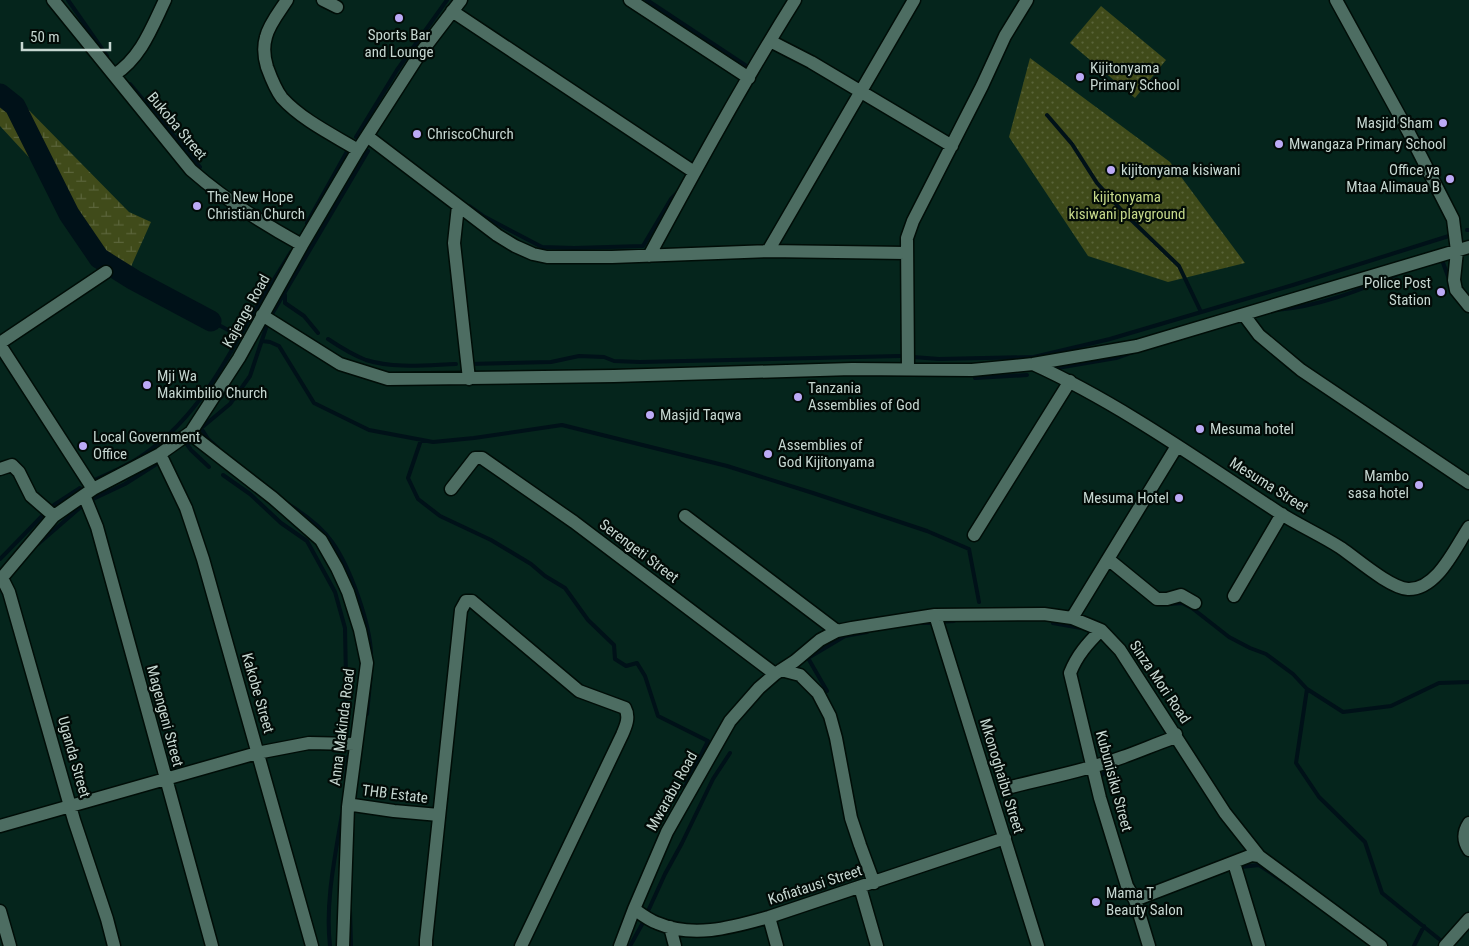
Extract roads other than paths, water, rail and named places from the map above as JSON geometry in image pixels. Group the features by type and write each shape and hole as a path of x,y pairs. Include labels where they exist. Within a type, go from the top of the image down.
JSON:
{"street":[{"name":"Bukoba Street","path":"53,0 84,41 191,170 236,205 302,245"},
{"path":"114,75 135,58 166,0"},
{"path":"287,0 266,35 264,58 273,83 282,98 311,122 358,150"},
{"path":"323,0 337,7"},
{"name":"Kajenge Road","path":"1,579 54,516 88,492 194,435 358,150 419,54 462,0"},
{"path":"630,0 749,78"},
{"path":"650,256 694,172 795,0"},
{"path":"768,251 914,0"},
{"path":"908,369 907,238 913,221 982,86 1005,36 1027,0"},
{"path":"1336,0 1443,197 1453,220 1463,249 1454,280 1456,290 1469,306"},
{"path":"452,11 694,172"},
{"path":"770,41 862,91 952,146"},
{"path":"367,136 496,235 533,254 572,257 768,251 906,253"},
{"path":"458,206 454,243 470,379"},
{"path":"262,315 340,364 388,379 470,379 908,369 972,370 1033,364 1137,346 1463,249"},
{"path":"0,344 106,272"},
{"path":"1244,315 1259,335 1301,370 1469,483"},
{"name":"Magengeni Street","path":"0,344 88,492 212,946"},
{"name":"Mesuma Street","path":"1033,364 1070,381 1177,446 1282,514 1340,547 1396,586 1407,589 1419,588 1430,582 1438,574 1469,527"},
{"path":"974,535 1070,381"},
{"name":"Anna Makinda Road","path":"194,435 273,498 321,540 348,592 360,630 367,663 348,807 343,946"},
{"path":"1072,618 1177,446"},
{"name":"Kakobe Street","path":"160,454 186,508 203,558 312,946"},
{"name":"Serengeti Street","path":"451,489 474,458 482,458 574,522 778,672 800,675 818,693 830,716 851,818 874,883"},
{"path":"0,468 12,465 19,472 31,496 54,516"},
{"path":"1234,596 1282,514"},
{"path":"685,516 838,632"},
{"path":"1108,559 1157,599 1168,600 1181,595 1195,603"},
{"name":"Uganda Street","path":"1,579 9,592 114,946"},
{"path":"426,946 460,610 466,601 472,601 579,691 625,708 628,712 627,722 610,760 521,946"},
{"name":"Sinza Mori Road","path":"778,672 820,640 838,632 935,615 1044,614 1072,618 1102,630 1120,650 1176,734 1225,813 1258,856 1381,946"},
{"name":"Mkonoghaibu Street","path":"935,615 938,630 991,792 1038,946"},
{"name":"Kubunisiku Street","path":"1102,630 1083,649 1070,673 1092,766 1118,858 1149,946"},
{"name":"Mwarabu Road","path":"620,946 666,832 730,722 759,688 778,672"},
{"path":"1007,788 1123,757 1173,738 1176,734"},
{"path":"0,826 258,753 309,743 355,744"},
{"name":"THB Estate","path":"348,807 353,805 439,815"},
{"path":"1469,823 1464,832 1464,839 1469,850"},
{"name":"Kofiatausi Street","path":"634,909 656,923 690,931 708,931 736,926 874,883 1004,838"},
{"path":"1134,900 1252,855 1258,856"},
{"path":"1234,862 1259,946"},
{"path":"860,887 877,946"},
{"path":"0,911 10,946"},
{"path":"769,917 777,946"},
{"path":"1445,946 1469,919"},
{"path":"670,927 675,946"}],"waterway":[{"path":"68,0 107,56"},
{"path":"356,137 397,70 447,0"},
{"path":"647,0 748,67 749,70"},
{"path":"130,84 200,167"},
{"path":"0,94 15,106 69,214 99,258 134,280 211,321"},
{"path":"1047,115 1072,144 1097,183 1124,213 1179,266 1201,312"},
{"path":"307,223 349,148"},
{"path":"272,314 368,151"},
{"path":"469,206 483,216 542,247 643,246 671,199 677,193"},
{"path":"913,357 939,359 1034,357 1110,339 1293,285 1452,235"},
{"path":"247,323 291,252"},
{"path":"1440,260 1442,260 1449,279"},
{"path":"1276,310 1322,302 1396,275"},
{"path":"285,295 285,303 304,316 318,333"},
{"path":"92,481 132,462 155,446 172,432 201,398 225,362 247,323 232,332 211,321"},
{"path":"200,429 230,404 250,376 268,322"},
{"path":"328,339 356,356 377,363 411,366 456,364"},
{"path":"262,341 279,346 314,403 369,430 433,442 562,425 727,466 927,531 969,549 979,602"},
{"path":"1057,368 1116,358 1133,352"},
{"path":"469,364 551,362 579,356 604,357 614,361 640,362 900,356"},
{"path":"975,378 1027,375"},
{"path":"201,428 208,439 218,448"},
{"path":"184,440 191,450 209,467"},
{"path":"421,440 408,478 418,499 440,516 491,540 531,564 545,576 565,588 588,620 614,645 615,659 626,666 637,663 645,676 658,716 708,741 685,787"},
{"path":"93,499 125,484 155,465"},
{"path":"223,475 250,494 281,523 307,541 335,592 345,628 344,740"},
{"path":"54,505 80,488"},
{"path":"288,504 306,516 328,536 339,553 358,596 367,627 371,654"},
{"path":"38,544 83,505"},
{"path":"0,559 44,514"},
{"path":"1168,604 1182,603 1192,608 1229,637 1266,654 1293,674 1307,689 1296,763 1319,797 1365,842 1382,893 1444,943"},
{"path":"939,622 954,621"},
{"path":"918,623 932,623"},
{"path":"1053,623 1081,628"},
{"path":"827,691 808,658 845,636 867,632"},
{"path":"367,714 371,673"},
{"path":"1307,689 1343,712 1391,706 1439,683 1469,682"},
{"path":"649,909 713,779 730,753"},
{"path":"346,780 348,757"},
{"path":"1099,777 1115,765"},
{"path":"330,946 330,897 342,814"},
{"path":"1241,867 1259,865 1286,883"},
{"path":"350,911 351,946"},
{"path":"630,946 645,919"},
{"path":"1414,946 1424,926"}],"place":[{"name":"Sports Bar and Lounge","path":"399,18"},
{"name":"Kijitonyama Primary School","path":"1080,77"},
{"name":"Masjid Sham","path":"1443,123"},
{"name":"ChriscoChurch","path":"417,134"},
{"name":"Mwangaza Primary School","path":"1279,144"},
{"name":"kijitonyama kisiwani","path":"1111,170"},
{"name":"Office ya Mtaa Alimaua B","path":"1450,179"},
{"name":"The New Hope Christian Church","path":"197,206"},
{"name":"Police Post Station","path":"1441,292"},
{"name":"Mji Wa Makimbilio Church","path":"147,385"},
{"name":"Tanzania Assemblies of God","path":"798,397"},
{"name":"Masjid Taqwa","path":"650,415"},
{"name":"Mesuma hotel","path":"1200,429"},
{"name":"Local Government Office","path":"83,446"},
{"name":"Assemblies of God Kijitonyama","path":"768,454"},
{"name":"Mambo sasa hotel","path":"1419,485"},
{"name":"Mesuma Hotel","path":"1179,498"},
{"name":"Mama T Beauty Salon","path":"1096,902"}],"park label":[{"name":"kijitonyama kisiwani playground","path":"1127,206"}]}
